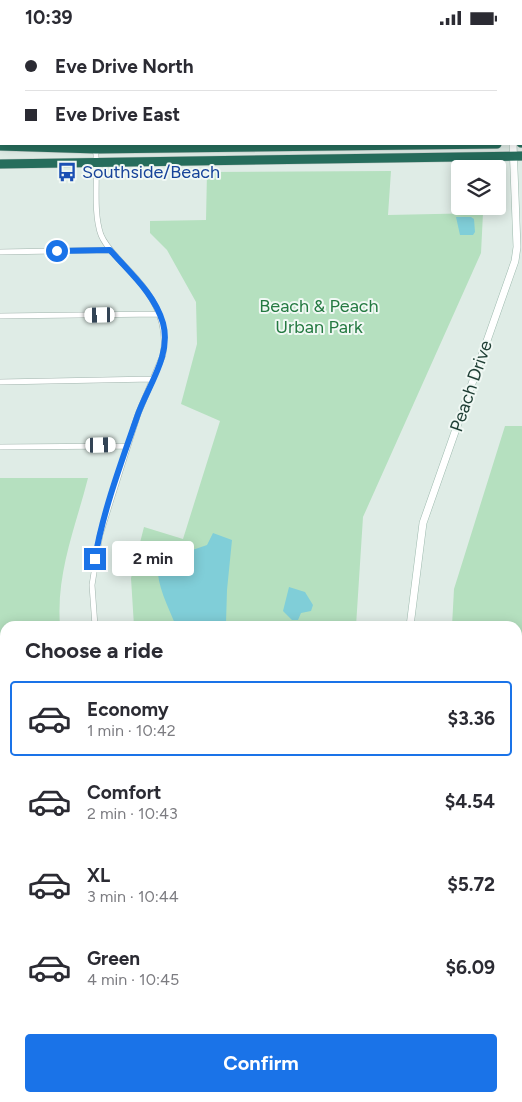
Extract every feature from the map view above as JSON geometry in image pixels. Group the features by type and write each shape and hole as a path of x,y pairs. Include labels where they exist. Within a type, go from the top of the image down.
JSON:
{"highway":[{"path":"0,146 44,149 95,146 418,145"},
{"path":"0,164 518,156"}],"street":[{"path":"38,145 44,149"},
{"path":"95,146 98,162 98,223 103,238 110,250 147,290 159,314 164,331 165,346 127,446 97,547 92,585 95,621"},
{"path":"171,146 171,161"},
{"path":"341,146 341,159"},
{"name":"Peach Drive","path":"411,621 423,523 515,261 517,247 518,156"},
{"path":"0,252 110,250"},
{"path":"0,316 159,314"},
{"path":"0,382 153,379"},
{"path":"0,447 127,446"}],"green space":[{"name":"Beach & Peach Urban Park","path":"391,171 388,215 483,215 481,253 363,517 356,621 134,621 131,578 144,527 183,539 220,421 181,404 197,344 196,302 167,250 150,233 150,221 206,220 207,172"},
{"path":"505,426 522,426 522,621 452,621 454,589"},
{"path":"0,478 88,478 64,569 61,588 60,621 0,621"}],"water":[{"path":"456,217 471,217 474,219 475,232 473,235 460,235"},
{"path":"213,533 232,540 226,621 174,621 159,580 159,550 175,556 207,545"},
{"path":"289,587 305,592 313,605 311,611 301,613 298,620 292,620 283,611"}],"place":[{"name":"Southside/Beach","path":"67,172"}],"route":[{"path":"57,251 110,250 147,290 156,304 163,322 165,346 163,355 138,414 100,535 95,559"}]}
